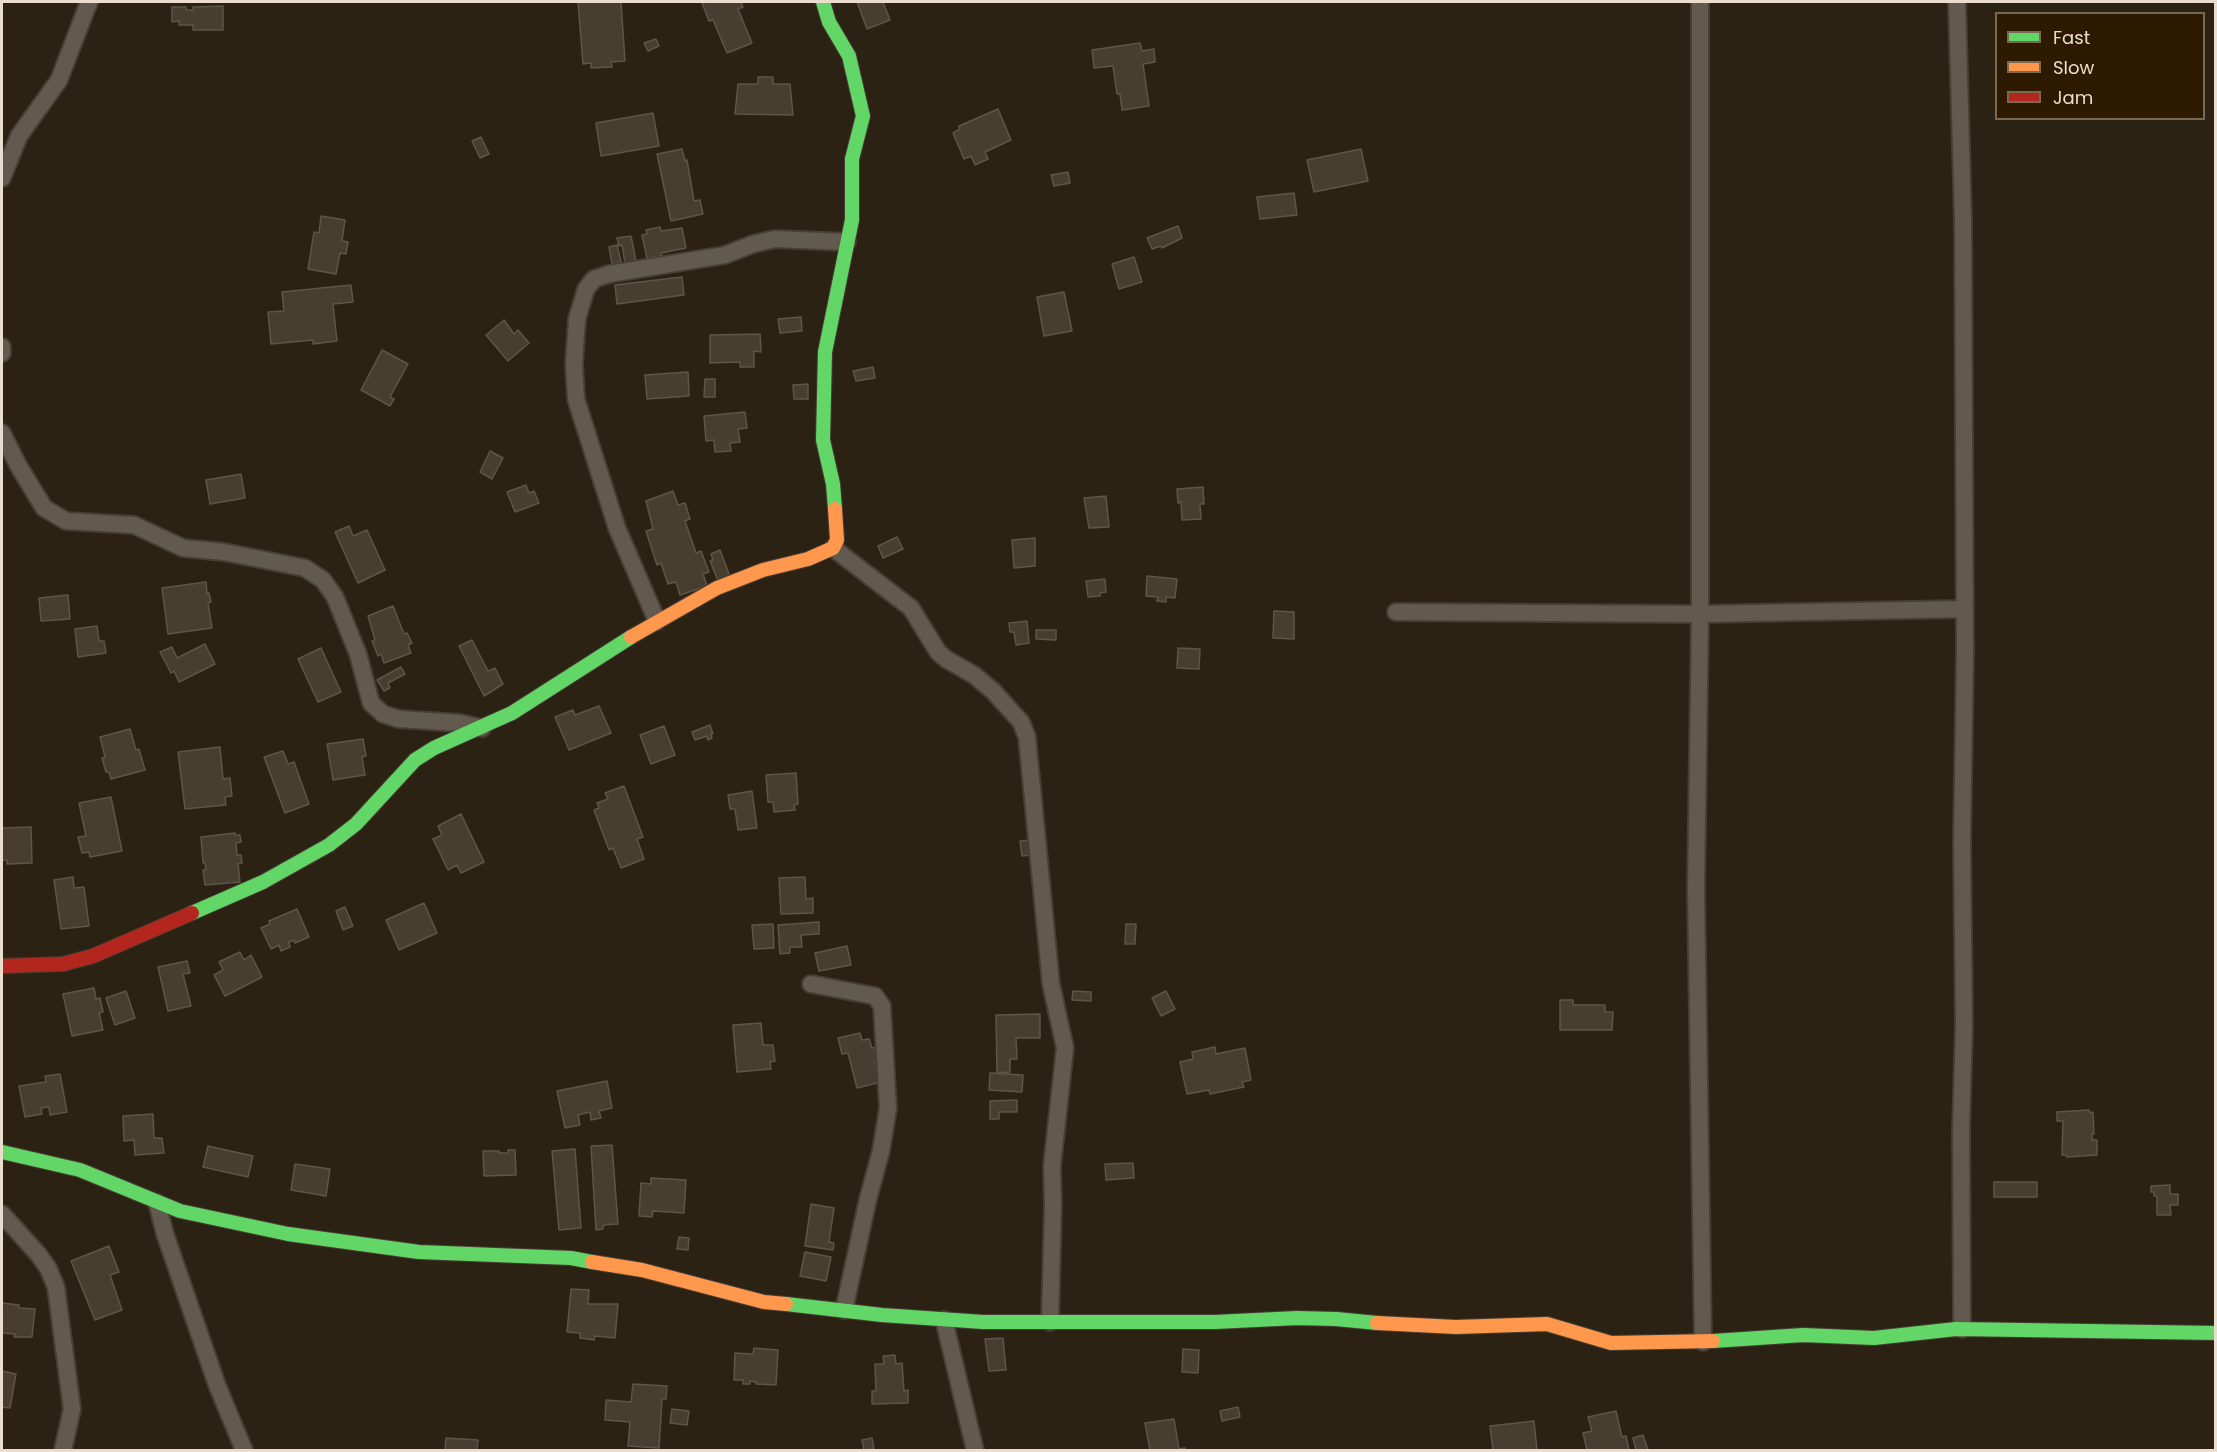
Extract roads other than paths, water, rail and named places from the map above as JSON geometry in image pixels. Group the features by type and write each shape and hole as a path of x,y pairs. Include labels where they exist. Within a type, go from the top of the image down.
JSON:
{"street":[{"path":"2,178 19,136 59,80 89,2"},
{"path":"2,966 63,964 93,956 263,882 329,845 356,824 415,760 434,748 483,728 512,713 567,675 717,588 763,570 808,559 832,548 837,540 837,531 833,484 823,440 825,352 852,220 852,159 863,116 849,56 829,22 823,2"},
{"path":"1700,2 1700,614 1696,890 1703,1342"},
{"path":"1957,2 1963,220 1965,663 1962,843 1964,1025 1961,1130 1962,1329"},
{"path":"657,621 617,528 576,399 574,365 577,320 585,289 594,279 609,274 725,255 753,244 775,239 847,242"},
{"path":"2,347 2,353"},
{"path":"2,434 44,508 66,521 134,525 183,548 224,552 305,568 323,580 335,597 358,654 371,703 382,714 399,719 460,723 483,728"},
{"path":"832,548 911,608 938,652 974,675 993,691 1021,722 1027,737 1051,984 1065,1048 1052,1166 1050,1322"},
{"path":"1396,612 1700,614 1963,609"},
{"path":"811,984 875,996 882,1006 888,1108 881,1151 844,1310"},
{"path":"2,1152 80,1170 180,1211 288,1234 419,1252 572,1258 642,1270 764,1302 944,1320 1215,1322 1297,1318 1336,1319 1391,1325 1547,1324 1611,1343 1703,1342 1803,1335 1875,1338 1962,1329 2216,1333"},
{"path":"157,1203 165,1234 217,1385 244,1450"},
{"path":"2,1214 38,1254 48,1268 56,1287 64,1330 72,1409 63,1450"},
{"path":"944,1320 975,1450"}]}
